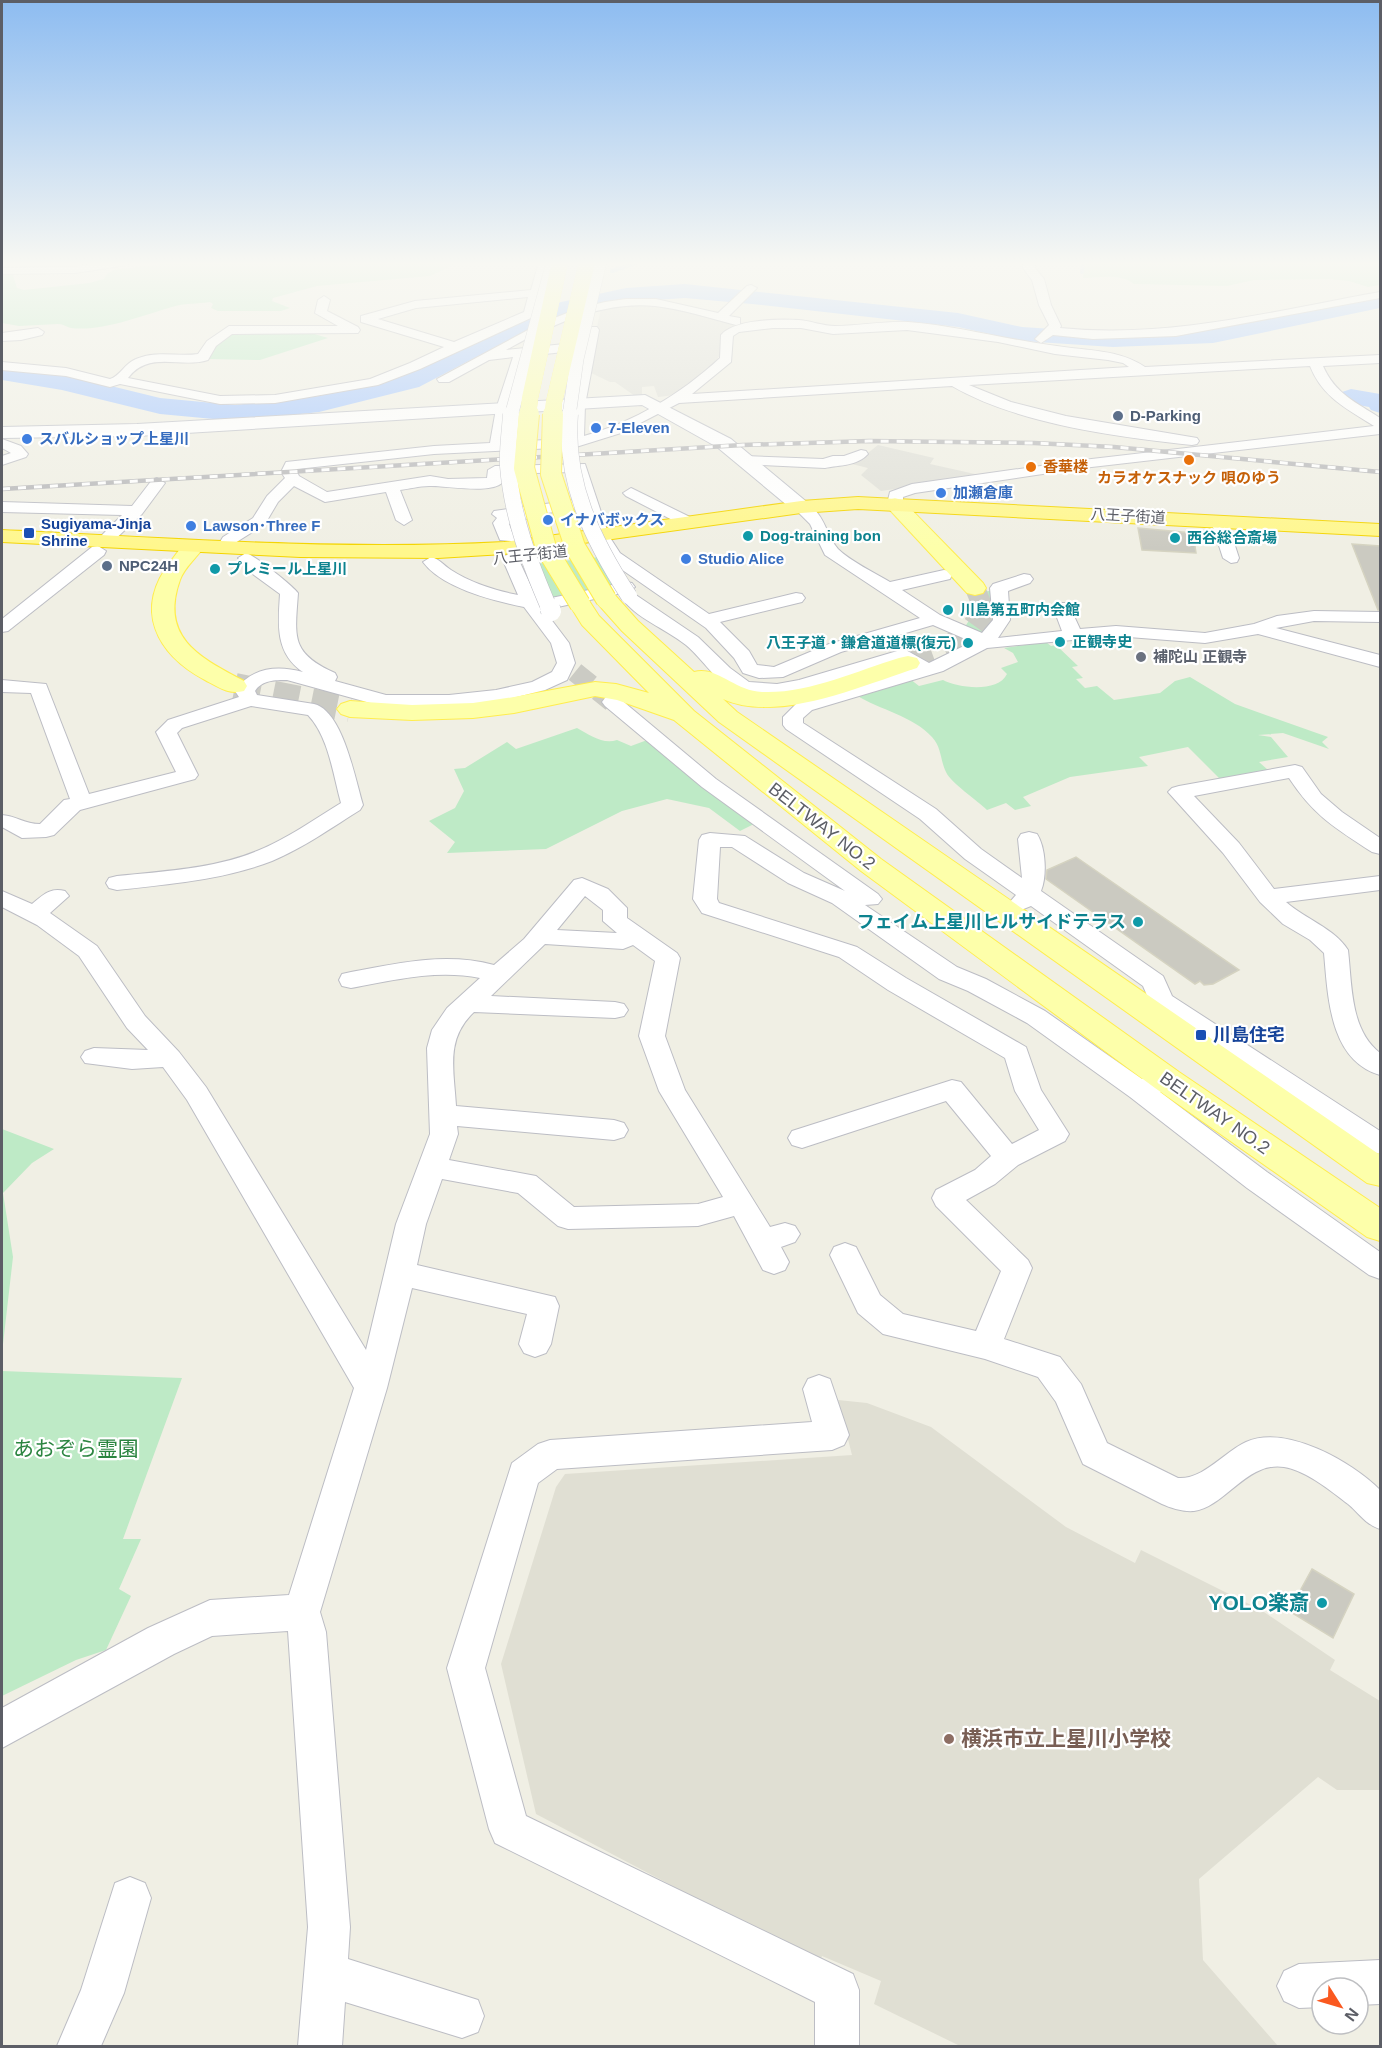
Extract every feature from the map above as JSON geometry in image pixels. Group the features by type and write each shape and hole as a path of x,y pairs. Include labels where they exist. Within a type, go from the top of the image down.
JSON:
{"highway":[{"name":"八王子街道","path":"2,546 101,546 191,550 246,558 387,563 431,562 512,546 690,523 804,510 897,507 1028,515 1055,512 1380,530"},
{"name":"八王子街道","path":"191,550 225,547 400,552 504,548 804,510"},
{"name":"八王子街道","path":"2,536 101,546"}],"main road":[{"name":"BELTWAY NO.2","path":"539,358 530,398 524,468 546,548 585,612 685,716 871,865 1153,1085 1380,1227"},
{"name":"BELTWAY NO.2","path":"564,358 554,402 551,474 575,547 625,598 630,626 676,666 728,717 796,765 1020,903 1380,1173"},
{"path":"897,507 974,585"},
{"path":"191,550 169,578 163,611 169,638 195,665 242,693"},
{"path":"559,695 590,675 584,664 585,612"},
{"path":"676,666 707,679 729,694 747,699 917,666"},
{"path":"355,701 402,713 456,713 517,705 596,689 621,693 685,716"},
{"path":"781,694 772,723 791,743 796,765"}],"street":[{"path":"115,381 146,358"},
{"path":"176,358 201,358"},
{"path":"2,366 66,372 220,400 291,399 373,382 432,358"},
{"path":"444,379 483,358"},
{"path":"497,446 503,409 519,358"},
{"path":"512,546 512,500 508,464 511,413 526,358"},
{"path":"577,358 567,437 577,493 599,536 614,556 725,636 752,689 781,694"},
{"path":"576,443 578,405 587,358"},
{"path":"495,482 448,484 430,481 325,496 293,478 289,472 291,465 497,446 576,443 623,428 659,402 686,393 726,358"},
{"path":"1109,358 1126,360 1141,370"},
{"path":"1332,362 1334,358"},
{"path":"2,433 137,430 299,418 659,402 954,381 1380,359"},
{"path":"1315,363 1322,380 1333,394 1380,424"},
{"path":"115,381 203,403"},
{"path":"954,381 985,397 1037,413 1104,429 1194,441 1209,450"},
{"path":"291,399 299,418"},
{"path":"659,402 719,440 804,510 817,522 831,551 934,619 992,644 1116,631 1205,638 1258,629 1277,621 1314,616 1380,617"},
{"path":"897,507 895,495 912,489 1380,430"},
{"path":"2,442 21,454 2,461"},
{"path":"744,460 825,464 833,460 846,461 861,454"},
{"path":"2,821 22,831 46,830 72,805 188,775 166,732 175,724 242,693 251,682 268,675 288,675 355,701 412,702 496,696 538,686 560,676 584,664 560,643 529,601 512,546 500,519 495,470 580,467 599,536"},
{"path":"225,547 229,540 259,521 272,499 293,478"},
{"path":"2,627 101,546 136,511 157,483"},
{"path":"391,486 404,520"},
{"path":"631,493 690,523"},
{"path":"500,519 589,502"},
{"path":"2,507 136,511"},
{"path":"551,611 529,562 512,546 501,523 518,514 548,517 578,508 596,515 600,525 599,549 625,598 677,624 671,626 692,642 781,694"},
{"path":"1219,521 1231,558"},
{"path":"246,558 252,566 282,584 289,593 286,638 290,650 302,663 355,701"},
{"path":"431,562 445,574 496,596 542,605 648,581"},
{"path":"888,588 944,575"},
{"path":"974,585 999,588 1024,579"},
{"path":"974,585 999,588"},
{"path":"999,588 1002,616 998,627 973,650 917,666 805,706 793,717 793,724 928,814 974,854 1020,903 1154,981 1161,1001 1380,1144"},
{"path":"705,620 796,598"},
{"path":"1062,607 1073,635"},
{"path":"744,673 776,673 835,648 934,619"},
{"path":"1258,629 1380,661"},
{"path":"2,686 39,688 82,802"},
{"path":"117,883 204,872 251,861 285,846 352,805 321,715 314,710 242,693"},
{"path":"612,702 708,783 967,970 977,985"},
{"path":"1380,847 1334,817 1313,798 1295,771 1179,792 1231,848 1268,897 1291,919 1318,935 1336,950 1343,1015 1358,1049 1380,1066"},
{"path":"1020,903 1035,875 1029,839"},
{"path":"985,1346 1017,1268 946,1198 985,1177 1008,1158 1055,1134 1028,1091 1017,1053 897,984 848,952 710,908 705,900 710,840 737,841 747,845 796,878 840,898 948,973 977,985 1036,1017 1153,1085 1257,1180 1380,1268"},
{"path":"1268,897 1380,883"},
{"path":"320,2046 329,1927 307,1632 302,1612 387,1332 411,1224 444,1134 440,1048 446,1030 456,1014 540,936 582,885 600,894 615,908 615,921 668,958 652,1035 672,1091 741,1203 774,1246"},
{"path":"35,914 57,896"},
{"path":"2,898 35,914 88,951 136,1022 170,1058 203,1104 370,1388"},
{"path":"540,936 622,941"},
{"path":"351,980 436,965 481,968 499,975"},
{"path":"468,1003 615,1010"},
{"path":"94,1057 132,1060 170,1058"},
{"path":"802,1138 952,1089 1008,1158"},
{"path":"444,1115 614,1131"},
{"path":"431,1167 526,1184 568,1218 698,1215 741,1203"},
{"path":"845,1255 869,1304 894,1325 985,1346 1049,1367 1069,1394 1095,1453 1174,1493 1194,1495 1257,1453 1286,1452 1319,1466 1361,1494 1380,1513"},
{"path":"401,1273 544,1306 535,1344"},
{"path":"819,1389 832,1435 550,1455 524,1474 466,1668 509,1829 837,1990 837,2046"},
{"path":"2,1729 161,1641 210,1618 302,1612"},
{"path":"79,2046 102,1993 130,1898"},
{"path":"325,1974 462,2016"},
{"path":"1299,1986 1380,1982"}],"shaded area":[{"path":"590,358 718,358 715,363 675,395 658,397 654,386 642,387 642,395 635,396 615,382 610,382 587,371"},
{"path":"878,445 934,458 930,464 984,476 881,491 861,475 868,468 848,463"},
{"name":"横浜市立上星川小学校","path":"838,1400 867,1403 931,1427 1066,1527 1135,1563 1141,1550 1261,1610 1335,1660 1330,1670 1380,1701 1380,1790 1337,1790 1318,1777 1199,1879 1203,1960 1278,2046 960,2046 874,2004 881,1981 822,1956 819,1963 536,1814 501,1664 556,1487 565,1474 852,1455"}],"green space":[{"path":"209,358 268,358 260,360"},
{"path":"600,557 615,587 540,603 529,588 525,565"},
{"path":"992,592 997,617 985,635 963,629 972,612 969,593"},
{"path":"1046,642 1051,646 1056,645 1078,666 1072,667 1083,678 1076,679 1085,688 1097,686 1114,700 1160,693 1175,681 1190,677 1235,704 1328,737 1322,742 1329,749 1283,733 1258,735 1271,737 1288,757 1259,762 1268,770 1221,780 1188,747 1139,757 1148,766 1070,777 1023,797 1031,806 1015,810 1006,803 987,810 949,776 944,768 938,745 932,737 906,718 856,695 910,679 919,686 943,680 967,687 995,684 1007,674 1001,668 1018,662 1013,653 1004,648"},
{"path":"577,728 602,740 617,740 631,746 650,739 754,824 740,831 709,808 667,799 622,811 546,849 447,853 455,842 429,821 455,808 464,791 454,769 465,768 507,742 516,749"},
{"path":"2,1129 54,1149 32,1163 3,1193 13,1257 2,1353"},
{"name":"あおぞら霊園","path":"2,1371 182,1378 123,1539 141,1539 119,1589 131,1596 106,1650 76,1660 2,1696"}],"building":[{"name":"西谷総合斎場","path":"1138,528 1193,533 1196,553 1142,550"},
{"path":"1352,544 1380,546 1380,610 1378,610"},
{"name":"フェイム上星川ヒルサイドテラス","path":"1076,857 1239,970 1213,984 1204,985 1200,981 1195,984 1046,879 1047,870"},
{"name":"YOLO楽斎","path":"1312,1569 1354,1594 1333,1638 1289,1611"}],"waterway":[{"path":"2,373 62,382 160,406 235,413 319,404 410,382 457,358"},
{"path":"1351,397 1378,401 1380,405"}],"tunnel":[{"path":"975,588 984,609"},
{"path":"908,663 932,655 964,638 973,630 984,609"},
{"path":"575,672 612,702"},
{"path":"235,686 350,709"}],"railway":[{"path":"2,489 743,445 869,441 1034,443 1114,447 1380,472"}],"place":[{"name":"D-Parking","path":"1118,416"},
{"name":"7-Eleven","path":"596,428"},
{"name":"スバルショップ上星川","path":"27,439"},
{"name":"カラオケスナック 唄のゆう","path":"1189,460"},
{"name":"香華楼","path":"1031,467"},
{"name":"加瀬倉庫","path":"941,493"},
{"name":"イナバボックス","path":"548,520"},
{"name":"Lawson･Three F","path":"191,526"},
{"name":"Sugiyama-Jinja Shrine","path":"29,533"},
{"name":"Dog-training bon","path":"748,536"},
{"name":"西谷総合斎場","path":"1175,538"},
{"name":"Studio Alice","path":"686,559"},
{"name":"NPC24H","path":"107,566"},
{"name":"プレミール上星川","path":"215,569"},
{"name":"川島第五町内会館","path":"948,610"},
{"name":"正観寺史","path":"1060,642"},
{"name":"八王子道・鎌倉道道標(復元)","path":"968,643"},
{"name":"補陀山 正観寺","path":"1141,657"},
{"name":"フェイム上星川ヒルサイドテラス","path":"1138,922"},
{"name":"川島住宅","path":"1201,1035"},
{"name":"YOLO楽斎","path":"1322,1603"},
{"name":"横浜市立上星川小学校","path":"949,1739"}]}
